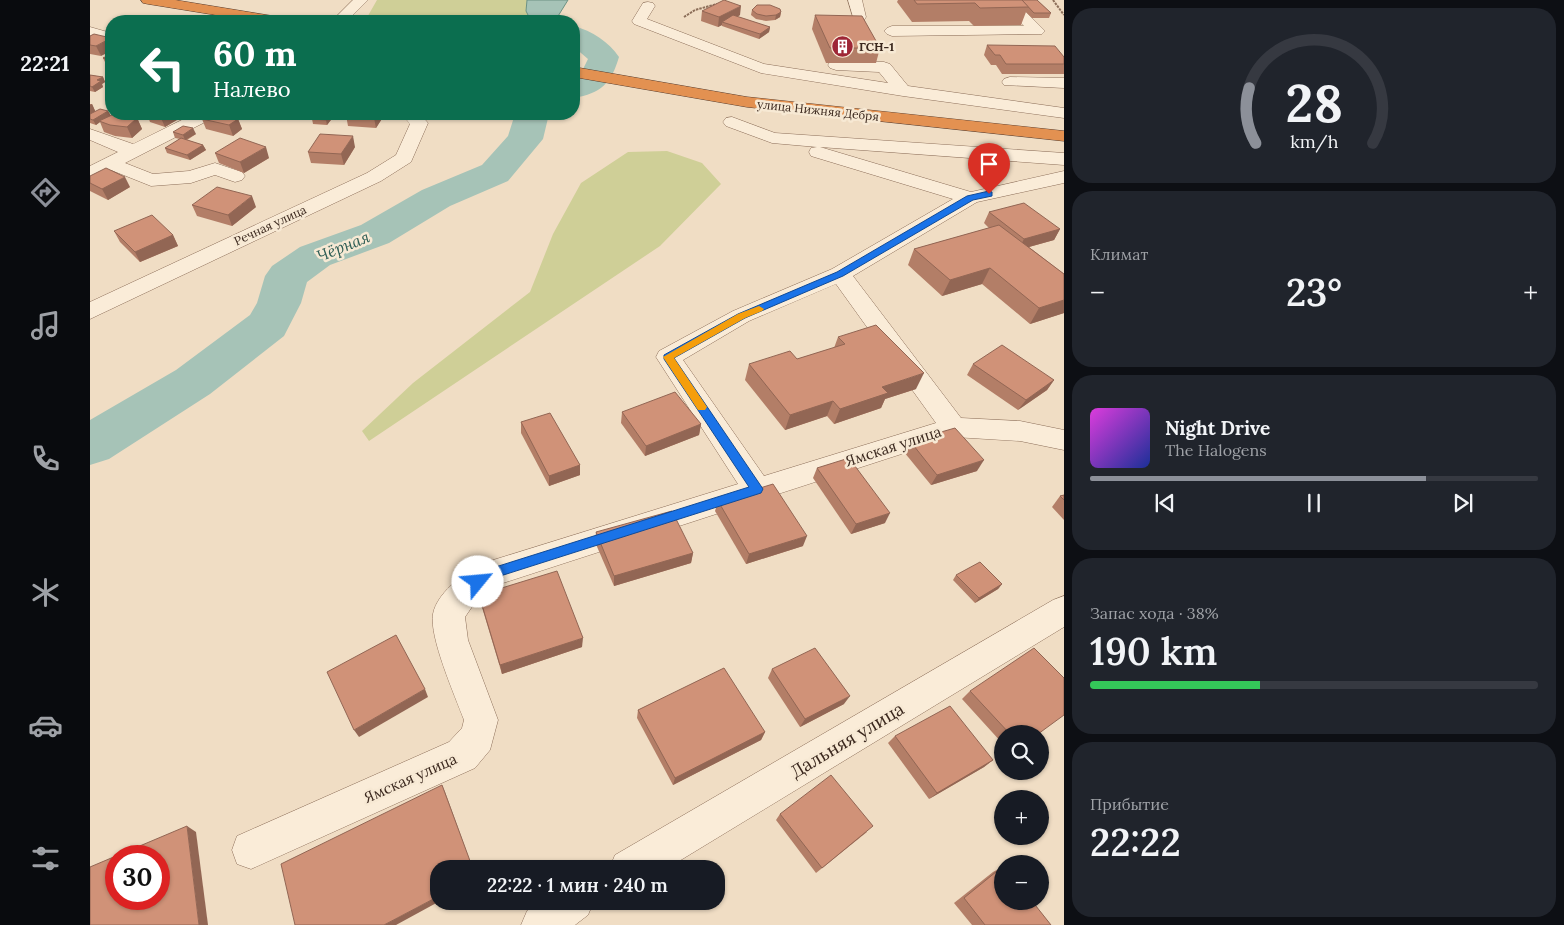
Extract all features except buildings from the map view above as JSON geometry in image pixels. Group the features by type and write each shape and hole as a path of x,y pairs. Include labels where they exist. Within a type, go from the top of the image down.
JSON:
{"highway":[{"path":"148,0 242,15"},
{"name":"улица Нижняя Дебря","path":"580,73 747,102 1064,136"}],"street":[{"path":"345,15 361,0"},
{"path":"855,0 860,17"},
{"path":"892,31 1037,31 1006,0"},
{"path":"648,6 639,21 761,68 903,91 1064,113"},
{"path":"90,32 105,36"},
{"path":"822,65 884,67 903,91"},
{"path":"1010,82 1064,83"},
{"path":"90,173 195,120"},
{"name":"Речная улица","path":"90,311 382,172 404,158 419,123 416,120"},
{"path":"732,122 772,138 970,198"},
{"path":"90,134 133,151"},
{"path":"772,138 1064,159"},
{"path":"110,163 151,180 191,177 216,169 235,176"},
{"path":"757,489 668,357 741,316 840,274 970,198 1064,177"},
{"path":"840,274 954,427"},
{"name":"Ямская улица","path":"251,850 462,755 477,737 481,720 452,640 449,614 465,591 490,574 954,427 1020,431 1064,440"},
{"name":"Дальняя улица","path":"644,860 1064,610"},
{"path":"541,925 562,910"}],"path":[{"path":"1053,0 1064,15"},
{"path":"663,30 695,10 723,3"}],"green space":[{"path":"377,0 527,0 526,11 528,15 368,15"},
{"path":"667,151 702,163 721,184 660,246 369,441 362,431 413,383 530,292 553,234 581,183 628,152"}],"shaded area":[{"path":"527,0 568,0 559,15 528,15 526,11"}],"waterway":[{"name":"Чёрная","path":"580,38 604,57 600,68 591,82 580,87"},
{"name":"Чёрная","path":"90,445 193,382 268,325 279,303 287,276 315,256 375,234 436,198 495,173 525,139 530,120"}],"slow traffic":[{"path":"702,407 668,357 741,316 759,309"}],"place":[{"name":"ГСН-1","path":"843,46"}],"route":[{"path":"478,582 490,574 757,489 668,357 741,316 840,274 970,198 989,194"}]}
